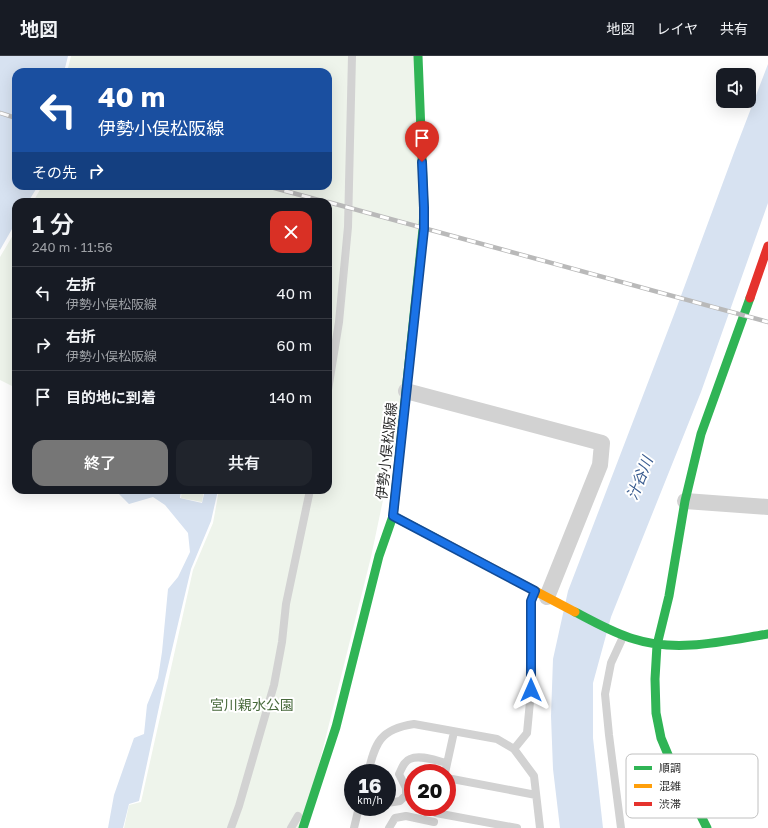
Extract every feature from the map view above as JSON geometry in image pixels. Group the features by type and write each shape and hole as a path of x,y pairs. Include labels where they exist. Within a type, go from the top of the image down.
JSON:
{"street":[{"name":"伊勢小俣松阪線","path":"418,56 424,229 393,516 545,596 622,635 641,642 696,645 768,634"},
{"path":"668,754 661,738 656,706 655,679 657,644 669,596 685,501 701,434 768,246"},
{"path":"406,391 602,443 600,465 545,596"},
{"path":"685,501 768,507"},
{"path":"302,828 336,727 379,556 393,516"},
{"path":"702,818 707,828"}],"lane":[{"path":"332,365 339,322 348,226 352,56"},
{"path":"231,828 239,806 274,685 282,642 286,604 309,494"},
{"path":"514,749 527,734 531,690 531,601 545,596"},
{"path":"621,828 608,735 605,694 610,663 622,635"},
{"path":"370,764 372,754 382,736 402,726 414,724 497,739 514,749 534,776 540,828"},
{"path":"396,802 400,801 406,795 406,788 400,774 403,764 410,759 418,758 447,763 454,732"},
{"path":"456,780 536,795"},
{"path":"291,828 317,784"},
{"path":"456,814 517,828"},
{"path":"354,828 357,816"},
{"path":"389,828 395,818 406,816 434,825"}],"green space":[{"name":"宮川親水公園","path":"71,56 414,56 423,229 406,391 371,557 303,828 124,828 129,805 141,802 193,570 213,523 218,494 332,494 332,198 35,198 40,190 332,190 332,68 68,68"},
{"path":"12,237 12,386 0,380 0,257"},
{"path":"182,494 203,494 202,502 181,498"}],"water":[{"path":"0,56 68,56 65,68 12,68 12,190 36,190 30,198 12,198 12,229 0,250"},
{"name":"汁谷川","path":"768,64 768,203 701,392 611,617 593,683 593,738 603,828 560,828 553,769 551,716 553,659 568,591 751,108 756,108 756,95"},
{"path":"119,494 180,494 180,498 202,503 204,494 217,494 211,521 191,569 165,679 139,801 129,804 123,828 108,828 114,795 134,738 144,734 147,705 158,678 168,589 178,577 190,552 188,533 165,505 153,497 129,504"}],"railway":[{"path":"0,113 12,117"},
{"path":"282,190 311,198"},
{"path":"332,203 768,322"}],"traffic: fast":[{"path":"418,56 424,208 423,229 393,516 435,538"},
{"path":"668,754 661,738 656,713 655,679 657,645 669,596 685,501 701,434 750,298"},
{"path":"303,828 336,727 379,556 393,516"},
{"path":"575,612 626,637 650,643 667,645 701,644 768,634"},
{"path":"702,818 707,828"}],"traffic: slow":[{"path":"435,538 575,612"}],"traffic: jam":[{"path":"750,298 768,246"}],"route":[{"path":"422,162 424,229 393,516 535,591 531,601 531,690"}]}
